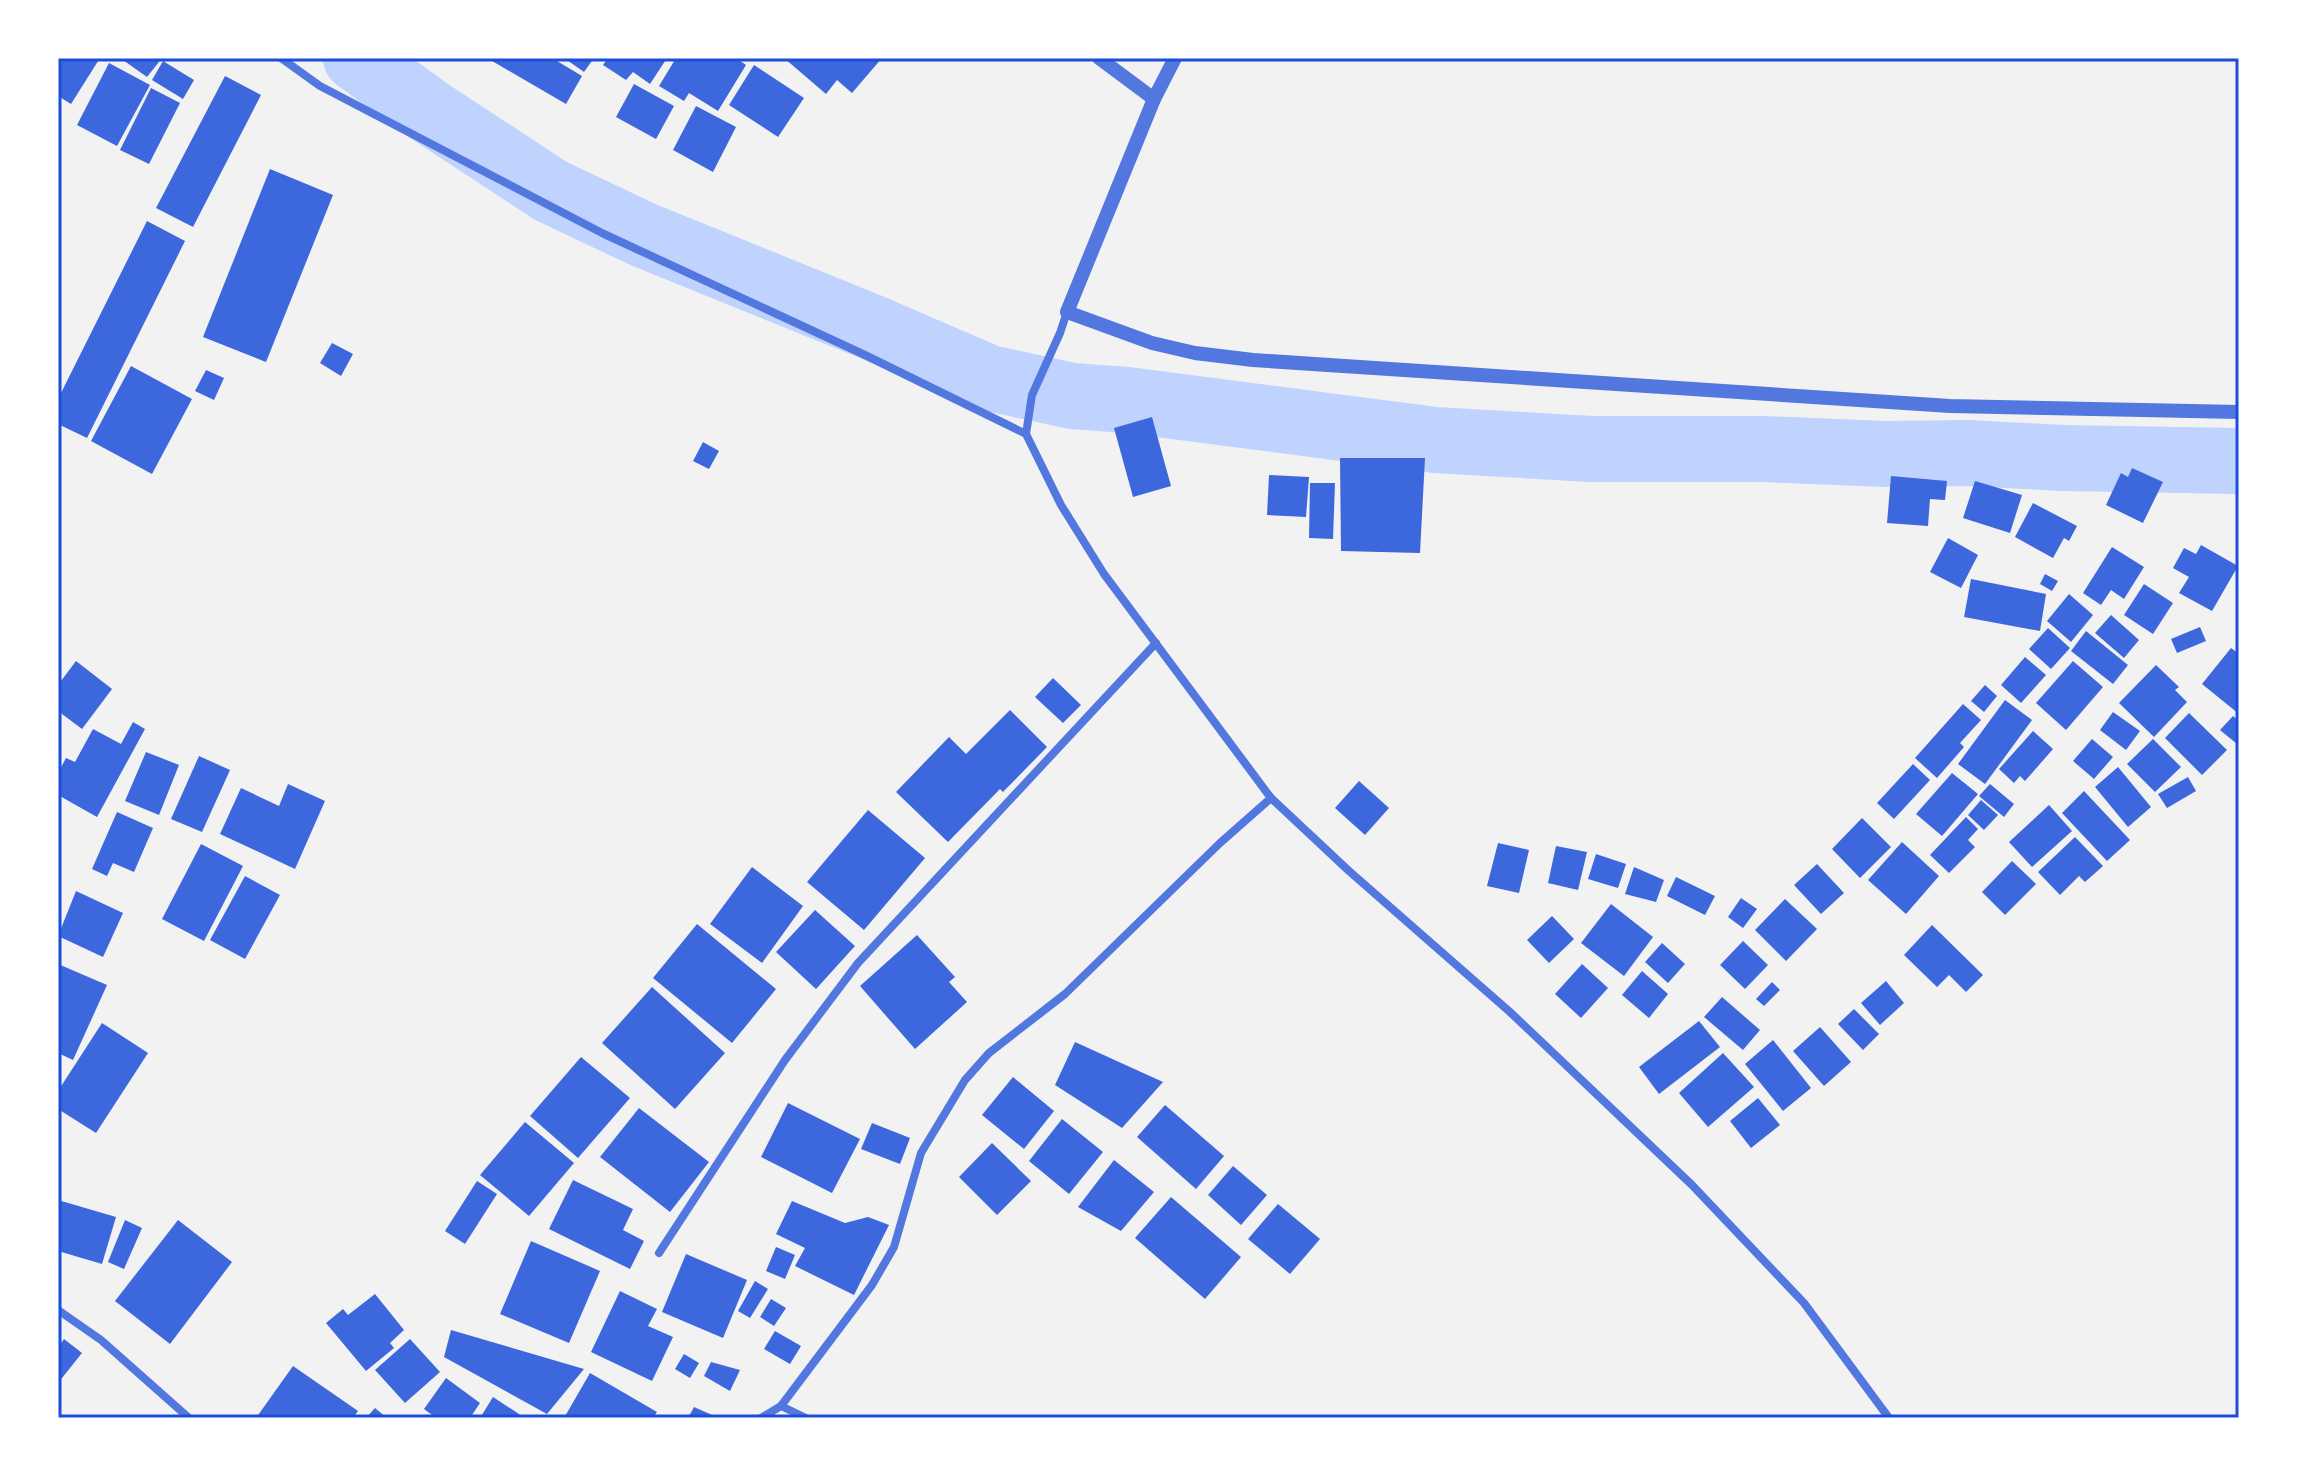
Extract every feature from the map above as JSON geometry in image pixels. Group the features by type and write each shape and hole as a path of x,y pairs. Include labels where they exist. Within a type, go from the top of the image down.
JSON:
{"street":[{"path":"281,58 320,86 604,234 865,355 1026,434"},
{"path":"1099,58 1154,99"},
{"path":"1175,58 1154,99 1032,395 1026,434 1061,505 1104,574 1271,798 1510,1012 1692,1185 1804,1303 1889,1418"},
{"path":"1067,312 1152,343 1195,353 1253,360 1950,406 2239,412"},
{"path":"659,1253 785,1060 858,963 1156,643"},
{"path":"761,1418 781,1406 872,1285 894,1247 921,1153 965,1080 989,1053 1065,994 1220,843 1271,798"},
{"path":"58,1310 101,1340 189,1418"},
{"path":"781,1406 806,1418"}],"building":[{"path":"58,58 100,58 71,104 58,96"},
{"path":"120,58 162,58 147,77"},
{"path":"487,58 552,58 582,76 566,104"},
{"path":"564,58 594,58 584,72"},
{"path":"608,58 667,58 650,84 633,72 626,80 603,65"},
{"path":"676,58 736,58 746,65 718,111 689,93 684,101 659,86"},
{"path":"784,58 882,58 852,93 837,80 826,94"},
{"path":"163,61 194,80 183,99 152,80"},
{"path":"109,63 150,85 117,146 77,125"},
{"path":"754,65 804,98 778,137 729,105"},
{"path":"225,76 261,95 193,227 156,208"},
{"path":"634,84 674,106 656,139 616,117"},
{"path":"151,88 180,103 149,164 120,150"},
{"path":"696,106 736,127 713,172 673,150"},
{"path":"270,169 333,195 266,362 203,337"},
{"path":"147,221 185,241 87,438 58,424 58,399"},
{"path":"332,343 353,354 341,376 320,363"},
{"path":"131,366 192,399 152,474 91,441"},
{"path":"206,370 224,378 214,400 195,391"},
{"path":"1152,417 1171,486 1133,497 1114,428"},
{"path":"703,442 719,451 709,469 693,461"},
{"path":"1340,458 1425,458 1420,553 1341,551"},
{"path":"2132,468 2163,482 2143,523 2106,505 2121,473 2128,477"},
{"path":"1269,475 1309,477 1306,517 1267,515"},
{"path":"1891,476 1947,481 1945,500 1930,499 1928,526 1887,523"},
{"path":"1975,481 2022,495 2010,533 1963,518"},
{"path":"1310,483 1335,483 1333,539 1309,538"},
{"path":"2033,503 2077,526 2069,541 2064,538 2053,558 2015,537"},
{"path":"1948,538 1978,555 1961,588 1930,572"},
{"path":"2201,545 2238,566 2212,611 2179,593 2189,577 2173,568 2184,548 2196,554"},
{"path":"2112,547 2144,567 2124,599 2111,590 2101,605 2083,593"},
{"path":"2045,574 2058,581 2052,591 2040,584"},
{"path":"1971,579 2046,594 2040,631 1964,617"},
{"path":"2144,584 2173,603 2153,634 2124,615"},
{"path":"2069,594 2093,615 2071,642 2047,621"},
{"path":"2111,615 2139,640 2124,658 2095,633"},
{"path":"2200,627 2206,641 2177,653 2171,639"},
{"path":"2048,628 2070,648 2051,669 2029,649"},
{"path":"2086,631 2128,665 2113,684 2071,651"},
{"path":"2231,648 2239,654 2239,714 2202,684"},
{"path":"2025,657 2046,675 2021,703 2001,685"},
{"path":"76,661 112,689 82,729 58,711 58,685"},
{"path":"2073,661 2103,687 2066,730 2036,703"},
{"path":"2156,665 2179,687 2175,690 2187,702 2154,737 2119,703"},
{"path":"1053,678 1081,705 1063,723 1035,697"},
{"path":"1985,685 1997,696 1984,712 1971,701"},
{"path":"2005,700 2032,720 1985,784 1958,764"},
{"path":"1963,704 1981,720 1960,743 1964,747 1937,778 1915,758"},
{"path":"1010,710 1047,747 948,842 896,792 949,737 966,754"},
{"path":"2113,712 2140,731 2126,750 2100,730"},
{"path":"2189,713 2227,750 2202,775 2165,738"},
{"path":"2233,716 2239,721 2237,744 2220,730"},
{"path":"133,722 145,729 97,817 58,795 58,773 66,758 75,762 93,729 121,744"},
{"path":"2033,731 2053,749 2025,781 2020,776 2014,783 1999,769"},
{"path":"2092,739 2113,757 2094,779 2073,761"},
{"path":"2153,739 2181,767 2155,792 2127,764"},
{"path":"146,752 179,765 159,815 125,801"},
{"path":"199,756 230,770 202,832 171,819"},
{"path":"1913,764 1930,780 1894,819 1877,803"},
{"path":"2118,767 2151,807 2128,827 2095,787"},
{"path":"1952,773 1978,794 1942,836 1916,814"},
{"path":"2188,777 2196,791 2167,808 2158,794"},
{"path":"1359,781 1389,808 1365,835 1335,808"},
{"path":"288,784 325,801 295,869 220,834 241,788 279,806"},
{"path":"1990,784 2014,804 2004,817 1979,796"},
{"path":"2084,791 2130,840 2107,861 2062,813"},
{"path":"1981,800 1998,815 1984,830 1968,815"},
{"path":"2049,805 2072,831 2032,867 2009,842"},
{"path":"868,810 925,858 864,930 807,882"},
{"path":"117,812 153,828 134,872 113,863 107,876 92,869"},
{"path":"1966,817 1978,829 1968,840 1975,847 1949,873 1930,855"},
{"path":"1862,818 1891,847 1860,878 1832,849"},
{"path":"2075,837 2103,866 2085,882 2079,876 2060,895 2038,872"},
{"path":"1902,842 1939,876 1906,914 1868,880"},
{"path":"1498,843 1529,850 1519,893 1487,886"},
{"path":"201,844 243,866 204,941 162,919"},
{"path":"1556,846 1587,852 1578,890 1548,883"},
{"path":"1596,854 1626,864 1618,888 1588,879"},
{"path":"2012,861 2036,884 2005,915 1982,892"},
{"path":"1817,864 1844,893 1821,914 1794,885"},
{"path":"752,867 803,906 762,963 710,924"},
{"path":"1634,867 1664,880 1656,902 1625,894"},
{"path":"245,876 280,895 245,959 210,940"},
{"path":"1676,877 1715,896 1705,915 1667,896"},
{"path":"76,891 123,913 103,957 58,936"},
{"path":"1741,898 1757,909 1743,928 1728,917"},
{"path":"1785,899 1817,929 1786,961 1755,930"},
{"path":"1611,904 1653,937 1624,976 1581,943"},
{"path":"815,910 855,946 816,989 776,952"},
{"path":"1552,916 1574,939 1549,963 1527,940"},
{"path":"697,924 776,989 732,1043 653,978"},
{"path":"1932,925 1983,975 1966,992 1949,975 1937,987 1904,955"},
{"path":"917,935 955,977 949,982 967,1002 915,1049 860,986"},
{"path":"1743,941 1768,965 1745,989 1720,965"},
{"path":"1662,943 1685,964 1668,983 1645,962"},
{"path":"58,964 107,985 73,1060 58,1053"},
{"path":"1582,964 1608,988 1581,1018 1555,994"},
{"path":"1642,971 1668,994 1649,1018 1622,995"},
{"path":"1886,981 1904,1003 1880,1025 1861,1003"},
{"path":"1772,982 1780,990 1764,1006 1756,999"},
{"path":"652,987 725,1053 675,1109 602,1043"},
{"path":"1722,997 1760,1030 1743,1050 1704,1017"},
{"path":"1854,1009 1879,1034 1863,1050 1838,1024"},
{"path":"1699,1021 1720,1047 1659,1094 1639,1067"},
{"path":"102,1023 148,1053 96,1133 58,1109 58,1091"},
{"path":"1820,1027 1851,1062 1824,1086 1793,1051"},
{"path":"1773,1040 1811,1088 1783,1111 1745,1064"},
{"path":"1075,1042 1163,1082 1122,1128 1055,1085"},
{"path":"1723,1053 1754,1087 1708,1127 1679,1093"},
{"path":"581,1057 630,1098 578,1158 530,1116"},
{"path":"1013,1077 1054,1111 1024,1149 982,1115"},
{"path":"1758,1098 1780,1125 1751,1148 1730,1121"},
{"path":"788,1103 860,1139 832,1193 761,1157"},
{"path":"1165,1105 1224,1156 1196,1189 1137,1137"},
{"path":"639,1108 709,1162 670,1212 600,1157"},
{"path":"1062,1119 1103,1152 1069,1194 1029,1161"},
{"path":"525,1122 574,1163 529,1216 480,1175"},
{"path":"872,1123 910,1138 900,1164 861,1149"},
{"path":"992,1143 1031,1181 997,1215 959,1177"},
{"path":"1114,1160 1154,1192 1121,1231 1078,1207"},
{"path":"1233,1166 1267,1195 1241,1225 1208,1195"},
{"path":"573,1180 633,1209 623,1230 644,1241 630,1269 549,1229"},
{"path":"477,1181 497,1194 465,1244 445,1231"},
{"path":"1171,1197 1241,1257 1205,1299 1135,1238"},
{"path":"58,1200 116,1217 102,1264 58,1251"},
{"path":"792,1201 845,1223 868,1217 889,1225 854,1295 795,1266 805,1248 776,1234"},
{"path":"1278,1204 1320,1239 1290,1274 1248,1239"},
{"path":"125,1220 142,1228 124,1269 108,1262"},
{"path":"178,1220 232,1262 170,1344 115,1301"},
{"path":"531,1241 600,1271 569,1343 500,1314"},
{"path":"776,1247 795,1255 785,1279 766,1271"},
{"path":"686,1254 747,1280 723,1338 662,1312"},
{"path":"755,1281 768,1289 750,1318 738,1311"},
{"path":"620,1291 657,1309 648,1326 673,1337 652,1381 591,1352"},
{"path":"375,1294 404,1330 390,1343 394,1348 366,1371 326,1323 343,1309 348,1315"},
{"path":"771,1299 786,1308 774,1326 760,1317"},
{"path":"451,1330 584,1369 547,1414 444,1357"},
{"path":"775,1331 801,1346 790,1364 764,1349"},
{"path":"64,1339 82,1353 58,1383 58,1347"},
{"path":"410,1339 440,1372 405,1403 375,1370"},
{"path":"684,1354 699,1363 690,1378 675,1369"},
{"path":"711,1362 740,1370 730,1391 704,1376"},
{"path":"293,1366 358,1411 353,1418 256,1418"},
{"path":"590,1373 657,1412 653,1418 564,1418"},
{"path":"446,1378 480,1403 470,1418 436,1418 424,1409"},
{"path":"493,1397 525,1418 480,1418"},
{"path":"694,1407 719,1418 688,1418"},
{"path":"375,1408 387,1418 366,1418"}],"waterway":[{"path":"356,58 429,111 551,191 644,235 989,378 1072,396 1127,400 1435,440 1591,449 1762,449 2239,461"}]}
